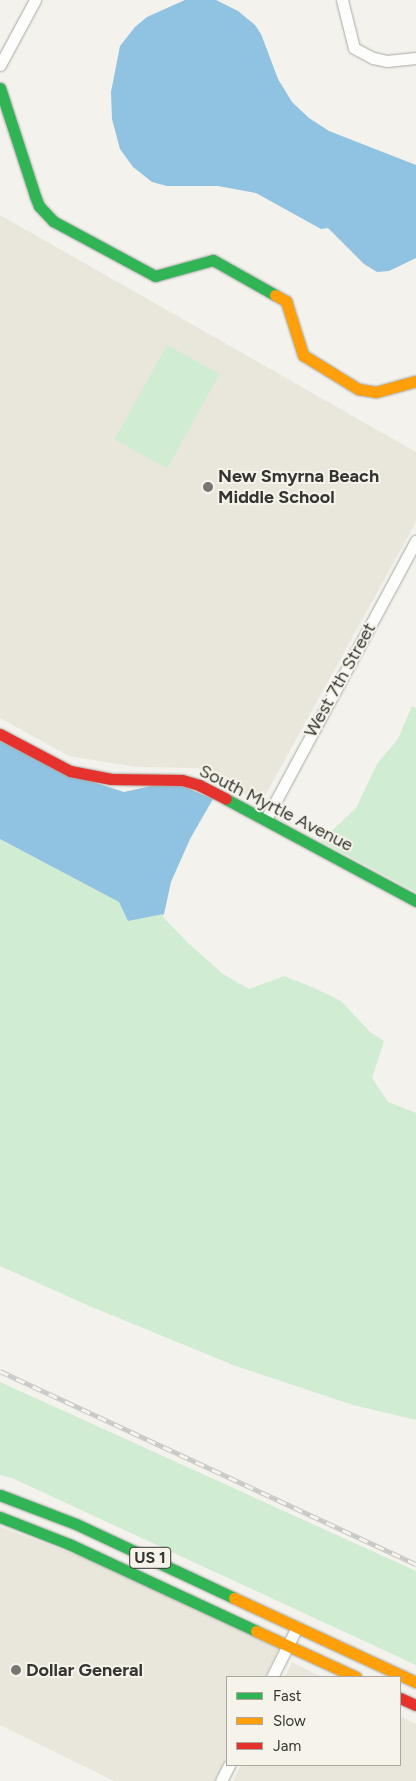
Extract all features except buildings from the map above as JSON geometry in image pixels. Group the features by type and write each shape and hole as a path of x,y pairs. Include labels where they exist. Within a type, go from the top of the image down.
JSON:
{"street":[{"path":"0,65 35,0"},
{"path":"342,0 354,48 373,58 387,61 416,58"},
{"path":"0,88 35,196 39,206 53,221 155,276 213,260 286,301 303,356 358,389 376,392 416,381"},
{"name":"West 7th Street","path":"266,819 416,541"},
{"name":"South Myrtle Avenue","path":"0,734 70,771 111,779 182,780 198,785 266,819 416,901"},
{"name":"US 1","path":"0,1495 114,1541 416,1682"},
{"name":"US 1","path":"0,1517 105,1561 354,1676"},
{"path":"105,1561 114,1541"},
{"path":"273,1676 297,1627"},
{"path":"401,1698 416,1705"},
{"path":"221,1781 228,1766"}],"shaded area":[{"name":"New Smyrna Beach Middle School","path":"0,215 416,452 416,522 261,803 198,768 136,767 69,756 0,718"},
{"path":"0,1527 95,1562 280,1648 266,1676 226,1676 226,1757 215,1781 114,1781 0,1725"},
{"path":"292,1662 320,1676 285,1676"},
{"path":"401,1716 416,1724 416,1781 233,1781 240,1766 401,1766"}],"green space":[{"path":"167,345 219,374 167,469 115,439"},
{"path":"412,706 416,708 416,892 321,841 356,808 377,764 398,739"},
{"path":"0,839 119,902 128,921 164,914 163,917 187,942 223,974 249,989 284,976 341,1001 370,1032 384,1041 372,1078 388,1102 416,1113 416,1420 353,1405 233,1365 87,1305 0,1266"},
{"path":"0,1382 416,1571 416,1665 12,1478 0,1475"}],"water":[{"path":"185,0 216,0 238,11 255,25 261,34 278,79 292,102 309,118 329,131 416,165 416,258 389,271 377,272 364,264 328,228 321,229 256,193 218,186 167,186 152,182 133,167 120,149 112,119 111,92 120,46 135,27 147,17"},
{"path":"0,741 93,782 124,792 151,786 182,786 213,799 190,839 171,882 164,914 128,921 119,902 0,839"}],"railway":[{"path":"0,1371 416,1564"}],"traffic: fast":[{"path":"0,88 35,196 39,206 53,221 155,276 213,260 275,295"},
{"path":"226,799 416,901"},
{"path":"0,1495 76,1524 234,1598"},
{"path":"0,1517 69,1544 256,1631"}],"traffic: slow":[{"path":"275,295 286,301 303,355 358,389 376,392 416,381"},
{"path":"234,1598 416,1682"},
{"path":"256,1631 354,1676"}],"traffic: jam":[{"path":"0,734 70,771 111,779 182,780 199,785 226,799"},
{"path":"401,1698 416,1705"}],"place":[{"name":"New Smyrna Beach Middle School","path":"208,487"},
{"name":"Dollar General","path":"16,1670"}]}
